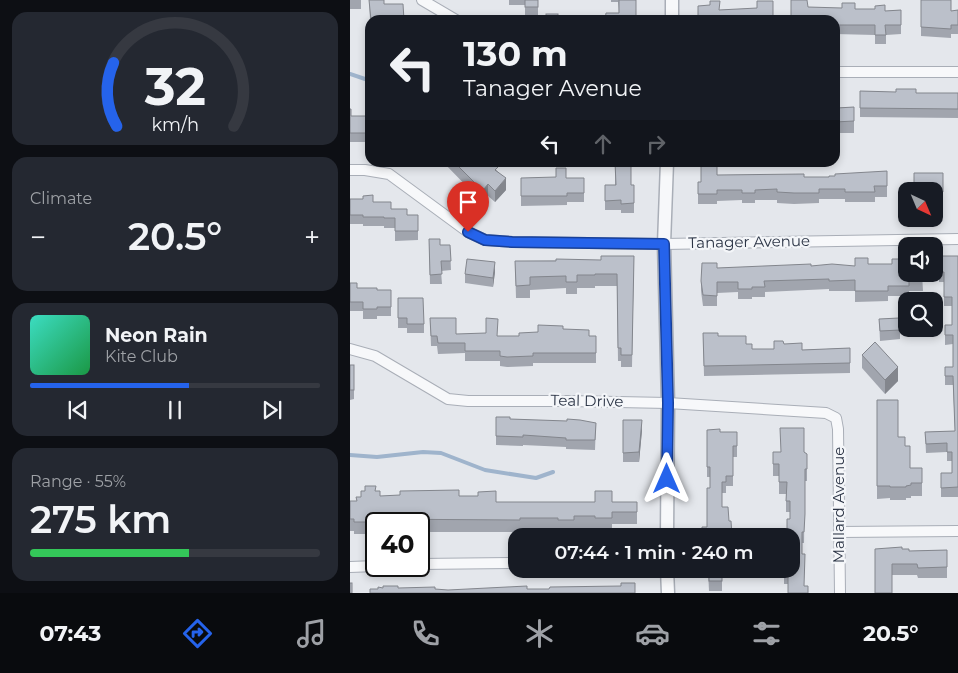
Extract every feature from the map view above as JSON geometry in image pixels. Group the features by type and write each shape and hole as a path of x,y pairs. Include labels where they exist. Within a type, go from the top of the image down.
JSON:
{"street":[{"path":"422,0 448,15"},
{"path":"672,0 672,15"},
{"path":"840,72 958,72"},
{"path":"667,167 664,244 668,403 667,528"},
{"name":"Tanager Avenue","path":"350,170 365,170 389,174 468,232 485,240 664,244 958,239"},
{"name":"Teal Drive","path":"350,349 375,356 448,399 468,401 668,403 826,413 836,418"},
{"name":"Mallard Avenue","path":"836,418 838,429 840,593"},
{"path":"839,532 958,531"},
{"path":"430,564 508,563"},
{"path":"350,566 365,566"},
{"path":"667,578 668,593"}],"building":[{"path":"369,0 384,0 384,4 403,4 404,15 370,15"},
{"path":"525,0 538,0 538,7 525,7"},
{"path":"619,0 636,0 636,15 606,15 606,13 619,13"},
{"path":"791,0 807,0 808,7 842,8 842,3 855,3 855,9 875,9 875,6 885,5 885,11 901,10 901,25 885,25 886,35 875,35 875,25 840,25 840,15 791,15"},
{"path":"921,0 951,0 951,11 958,10 958,25 951,25 951,29 921,27"},
{"path":"710,1 720,1 719,10 757,8 757,1 773,1 773,15 698,15 698,6 710,5"},
{"path":"896,89 916,89 916,93 958,93 958,109 860,108 860,91 896,92"},
{"path":"854,107 854,121 840,122 840,108"},
{"path":"351,109 351,116 365,116 365,133 350,133"},
{"path":"459,167 498,167 495,170 506,178 495,191 488,184 484,189 480,188"},
{"path":"615,167 631,167 634,203 621,204 621,200 605,201 605,185 616,185"},
{"path":"701,167 717,167 717,175 804,174 804,177 829,177 835,176 835,174 887,171 887,186 874,186 875,192 845,192 845,189 819,189 819,193 794,193 777,192 777,189 755,190 755,193 742,193 742,190 717,190 717,194 698,194 698,182 701,182"},
{"path":"556,168 566,168 566,178 584,178 584,193 567,193 567,196 521,196 521,178 556,177"},
{"path":"914,173 943,173 943,182 914,182"},
{"path":"373,195 373,202 391,202 391,209 407,209 407,215 418,215 418,231 395,231 395,218 350,215 350,199 363,199 363,196"},
{"path":"429,239 440,239 440,245 450,245 451,261 441,261 442,274 430,275"},
{"path":"601,256 634,256 632,355 621,355 621,348 618,348 617,274 577,275 577,282 566,282 566,276 530,277 530,285 516,286 515,261 556,261 556,259 601,260"},
{"path":"943,256 958,256 958,487 941,488 941,473 952,473 952,452 947,452 947,443 926,444 925,432 955,431 953,376 945,376 945,367 953,367 953,335 945,335 945,325 952,325 952,297 944,297"},
{"path":"855,258 868,258 868,264 892,264 892,259 898,259 898,282 909,282 909,286 888,286 888,291 855,291 855,280 829,281 829,279 764,281 765,287 738,289 738,282 717,282 717,296 703,295 701,281 702,263 717,263 717,268 811,264 811,266 832,264 855,266"},
{"path":"467,259 495,262 493,278 465,274"},
{"path":"350,283 357,283 357,288 391,290 391,307 363,309 363,302 350,302"},
{"path":"398,298 423,298 424,324 407,324 407,318 398,318"},
{"path":"430,318 456,318 456,334 486,333 486,318 498,319 497,336 519,336 519,333 538,332 538,325 563,326 563,329 589,330 589,336 596,336 596,353 533,353 533,356 507,357 500,356 500,351 465,351 465,343 438,343 437,336 431,336"},
{"path":"898,318 898,330 880,331 879,319"},
{"path":"703,333 718,333 718,336 746,336 746,344 752,344 752,349 774,349 774,341 783,341 784,344 802,343 802,350 850,348 850,363 704,366"},
{"path":"875,342 898,367 885,380 862,355"},
{"path":"350,365 354,365 354,390 350,390"},
{"path":"877,400 898,400 898,437 905,437 905,446 910,446 910,468 922,468 922,483 911,483 911,485 906,487 877,486"},
{"path":"496,417 567,421 567,419 596,423 595,440 566,440 566,438 523,435 523,437 496,436"},
{"path":"623,420 642,420 639,452 623,453"},
{"path":"780,428 804,428 804,452 807,454 807,469 805,469 805,514 804,532 802,532 802,554 805,554 804,586 808,586 808,593 788,593 788,578 800,578 800,528 787,528 787,519 790,519 790,501 786,501 787,482 779,482 779,464 773,464 773,452 781,452"},
{"path":"720,429 720,432 737,432 737,446 733,446 733,476 726,476 726,482 722,482 722,507 728,507 731,528 702,528 707,527 707,488 710,488 710,467 707,467 707,430"},
{"path":"365,486 376,486 375,491 380,491 380,496 400,495 400,491 459,490 459,496 478,496 478,492 496,491 496,502 595,502 595,491 612,491 612,502 637,502 637,512 612,512 612,518 574,516 574,520 520,518 520,520 430,519 430,512 365,512 365,522 354,522 354,519 350,519 350,501 357,501 356,497 361,497 361,491 365,491"},
{"path":"902,547 902,549 909,549 909,551 947,550 947,567 918,568 917,564 892,564 892,593 875,593 875,549"},
{"path":"709,578 722,578 722,581 709,581"},
{"path":"350,583 352,583 352,593 350,593"},
{"path":"621,583 635,583 635,593 370,593 370,589 383,588 383,586 398,586 398,588 435,587 435,589 448,590 527,586 527,589 549,589 550,587 621,586"}],"waterway":[{"path":"350,74 365,79"},
{"path":"350,455 377,457 423,452 441,453 485,470 536,478 553,472"}],"route":[{"path":"468,232 485,240 512,242 664,244 668,403 667,479"}]}
